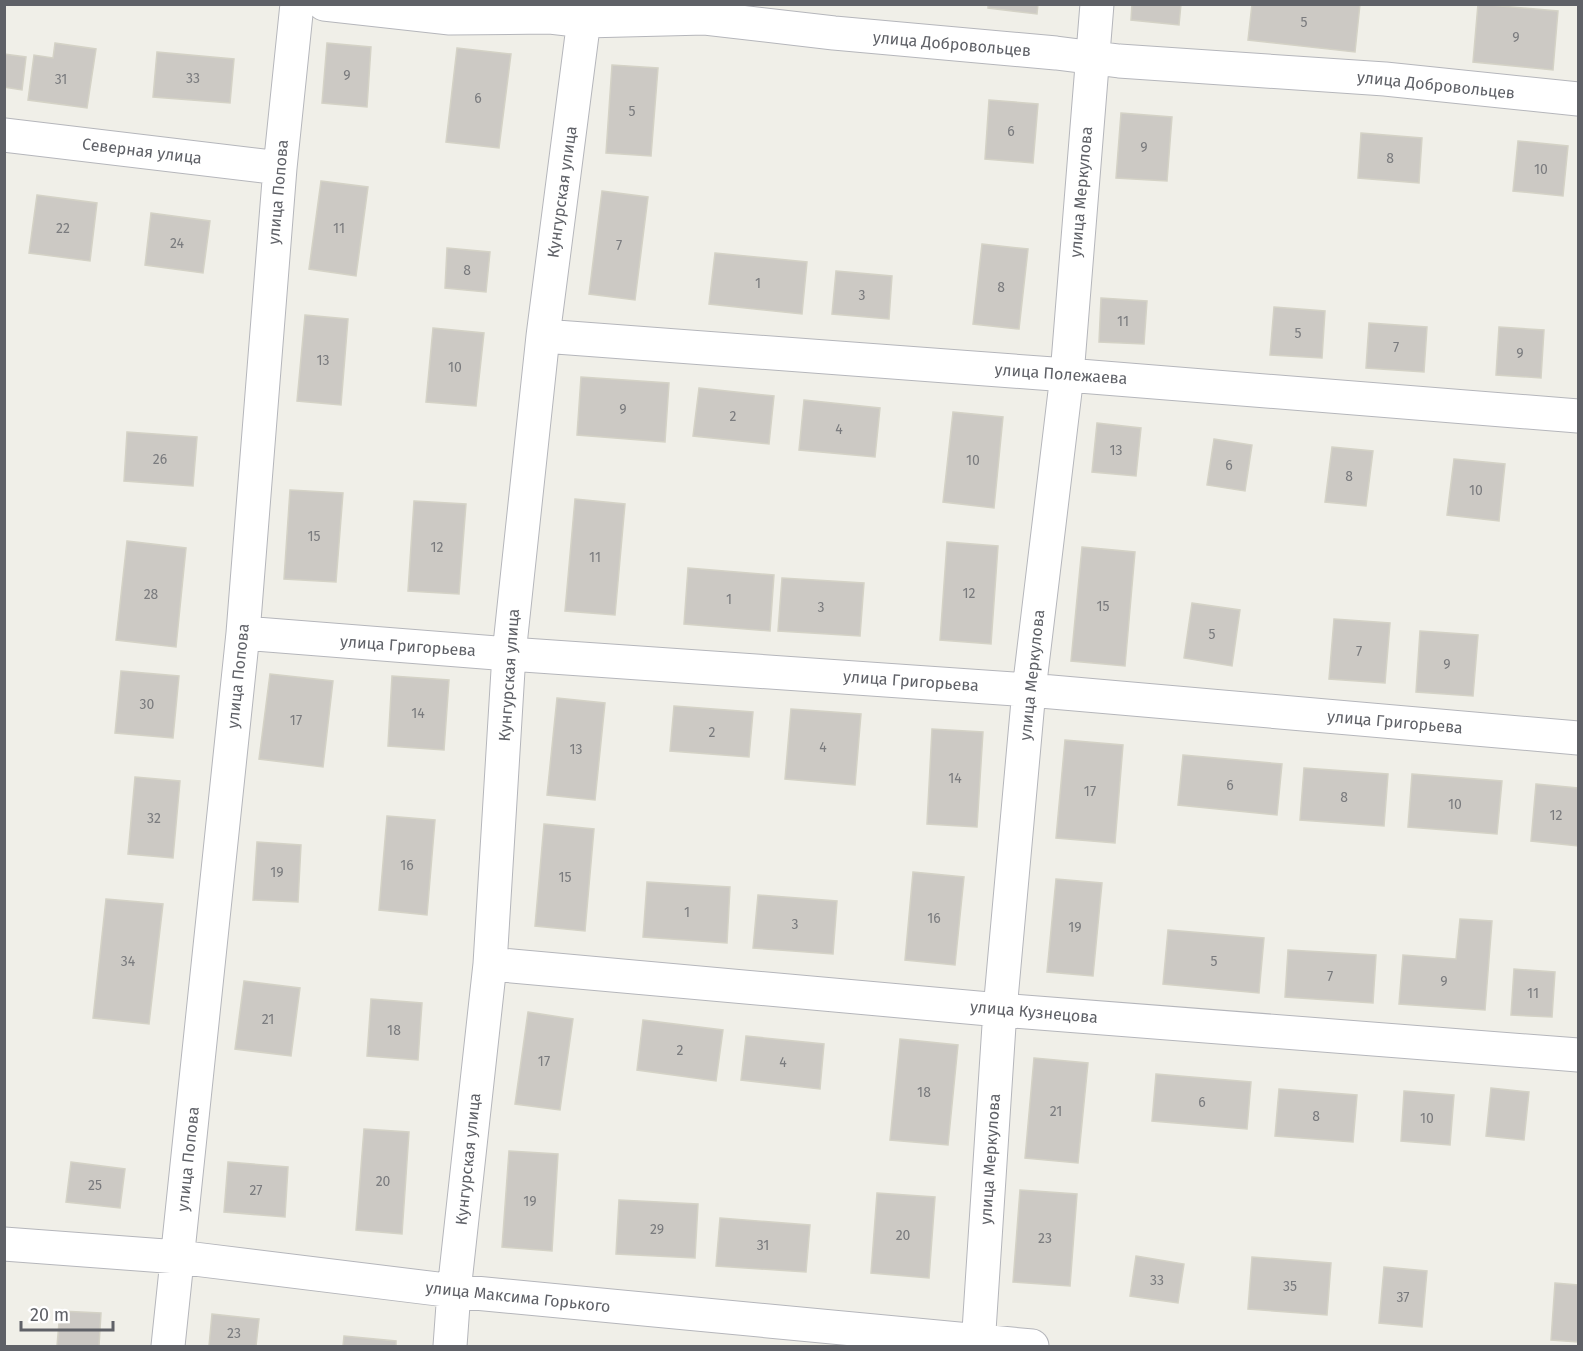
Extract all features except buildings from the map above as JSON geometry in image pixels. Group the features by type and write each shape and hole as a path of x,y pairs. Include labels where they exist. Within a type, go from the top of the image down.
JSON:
{"street":[{"name":"улица Попова","path":"168,1347 243,633 280,168 297,4"},
{"name":"улица Добровольцев","path":"324,4 450,18 550,18 585,13 705,18 1092,58 1385,79 1578,99"},
{"name":"улица Меркулова","path":"978,1345 1000,1010 1029,690 1067,375 1097,4"},
{"name":"Кунгурская улица","path":"450,1347 454,1291 490,964 509,654 543,336 585,13"},
{"name":"Северная улица","path":"4,135 280,168"},
{"name":"улица Полежаева","path":"543,336 1578,416"},
{"name":"улица Григорьева","path":"243,633 1029,690 1578,738"},
{"name":"улица Кузнецова","path":"490,964 1000,1010 1578,1055"},
{"name":"улица Максима Горького","path":"4,1244 178,1257 454,1291 978,1345 1032,1347"}]}
